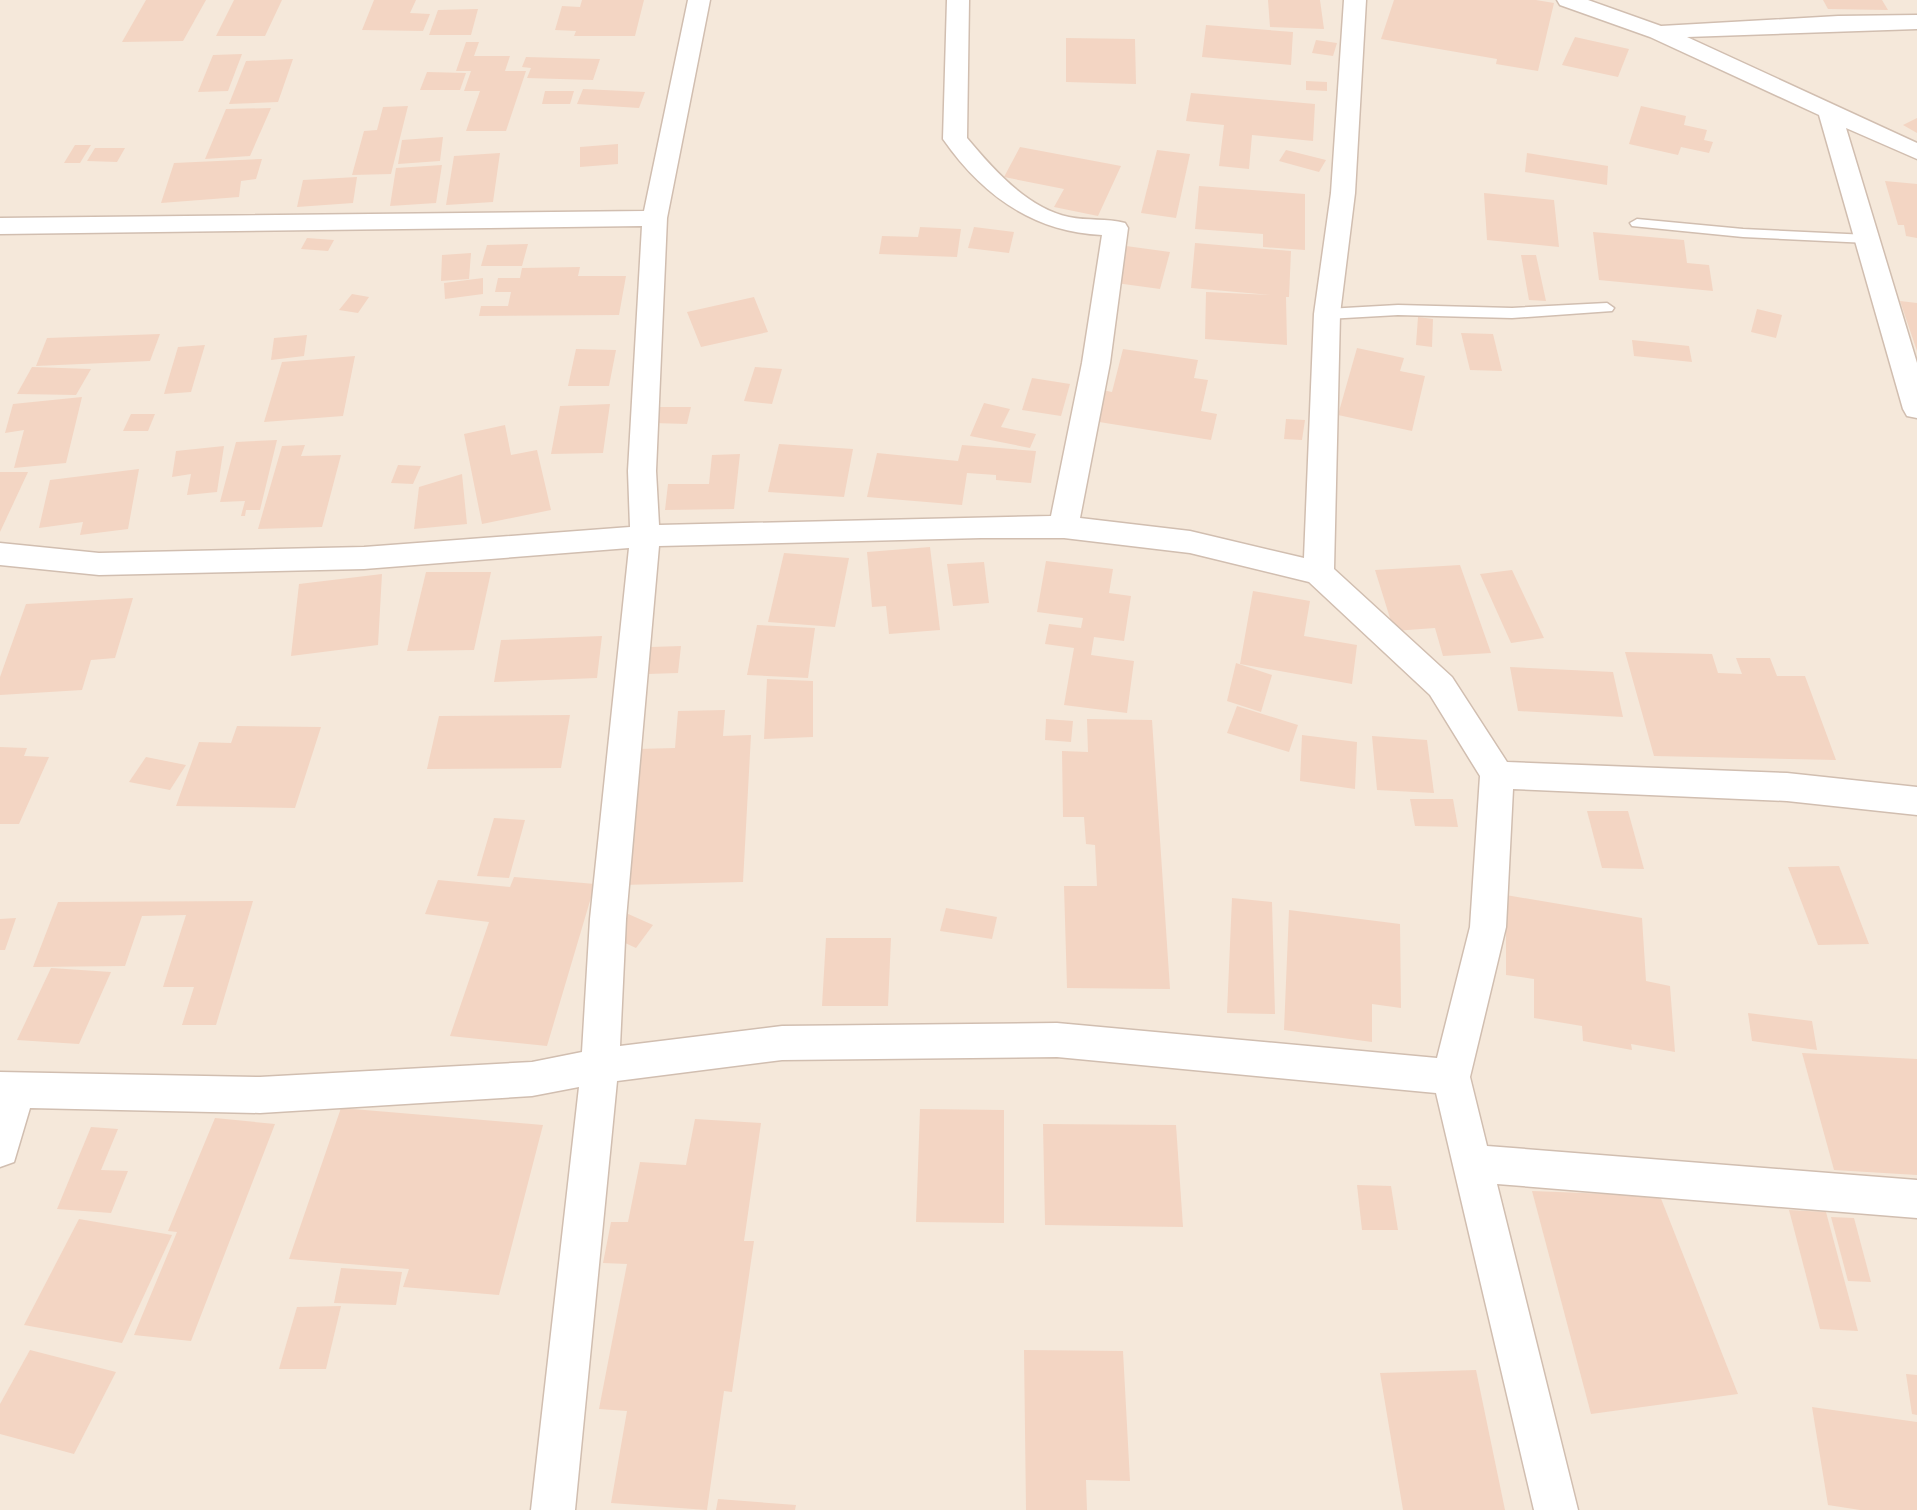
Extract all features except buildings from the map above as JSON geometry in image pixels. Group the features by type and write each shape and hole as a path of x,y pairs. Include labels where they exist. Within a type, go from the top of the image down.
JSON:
{"street":[{"path":"553,1510 600,1066 608,919 645,536 642,471 655,218 699,0"},
{"path":"958,0 955,139 981,170 1013,198 1057,222 1116,228 1096,363 1064,527"},
{"path":"1319,573 1328,314 1343,193 1355,0"},
{"path":"1568,0 1658,32 1917,152"},
{"path":"1658,32 1838,23 1917,22"},
{"path":"1830,112 1917,409"},
{"path":"0,226 655,218"},
{"path":"0,554 99,564 364,558 645,536 981,526 1064,527 1190,542 1319,573 1441,686 1497,776 1488,927 1451,1077 1556,1510"},
{"path":"1497,776 1787,787 1917,801"},
{"path":"0,1149 8,1090 260,1095 532,1079 600,1066 782,1043 1057,1040 1451,1077"},
{"path":"1472,1163 1917,1199"}],"lane":[{"path":"1637,223 1743,233 1868,239"},
{"path":"1328,314 1398,310 1512,313 1607,308"}],"shaded area":[{"path":"0,0 1917,0 1917,1510 0,1510"}]}
